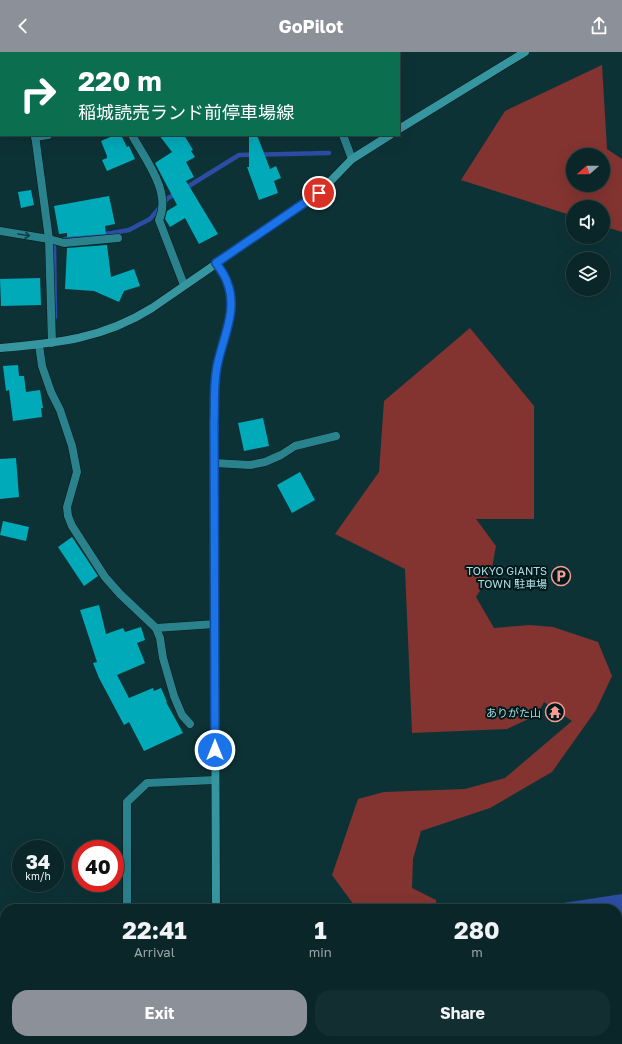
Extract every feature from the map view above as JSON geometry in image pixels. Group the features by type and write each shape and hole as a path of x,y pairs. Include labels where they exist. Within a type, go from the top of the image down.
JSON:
{"street":[{"path":"400,128 525,52"},
{"path":"35,136 49,239 52,343"},
{"path":"133,136 158,181 163,198 160,220 184,285"},
{"path":"343,136 352,159"},
{"path":"0,348 39,345 90,336 123,325 152,308 319,193 352,159 388,136"},
{"path":"0,231 64,243 118,238"},
{"path":"216,263 228,283 232,300 230,316 218,363 216,378 214,463 216,904"},
{"path":"39,345 42,366 51,392 60,410 72,446 77,472 67,507 68,516 72,526 105,577 120,594 156,628 160,638 174,696 182,715 190,724"},
{"path":"214,463 250,465 270,460 295,446 336,436"},
{"path":"156,628 215,624"},
{"path":"127,904 127,802 147,783 215,780"}],"shaded area":[{"path":"602,65 607,148 566,148 566,192 610,192 610,151 622,159 622,232 610,228 610,200 566,200 566,214 461,180 505,111"},
{"path":"470,328 534,406 534,519 476,519 496,546 491,573 476,597 494,628 530,625 553,627 598,642 612,676 596,710 552,772 490,808 421,831 413,859 412,888 436,900 436,904 353,904 332,875 358,799 384,792 465,789 505,778 572,721 544,702 537,715 507,729 412,733 405,569 335,534 379,472 384,401"}],"water":[{"path":"622,894 622,904 557,904"}],"building":[{"path":"113,136 122,136 127,147 129,146 135,159 107,171 102,160 107,158 107,156 101,141"},
{"path":"160,136 185,136 193,150 191,151 195,157 186,162 194,177 186,181 218,234 199,244 185,218 170,227 165,219 167,211 177,205 155,163 172,152"},
{"path":"249,136 257,136 270,169 276,166 281,178 274,181 278,193 259,200 247,167 249,167"},
{"path":"31,190 34,205 21,208 18,192"},
{"path":"109,196 115,224 105,226 106,234 67,237 67,233 59,234 54,206"},
{"path":"107,245 111,277 134,269 140,286 124,291 119,302 94,291 65,289 67,248"},
{"path":"40,278 41,305 1,306 0,279"},
{"path":"18,365 19,376 24,376 26,392 40,390 43,408 41,408 42,417 13,421 9,390 6,391 3,366"},
{"path":"263,418 269,446 244,451 238,423"},
{"path":"16,458 19,497 0,499 0,459"},
{"path":"300,472 315,500 292,513 277,485"},
{"path":"3,521 29,527 26,541 0,535"},
{"path":"72,537 98,576 84,586 58,547"},
{"path":"99,605 106,634 123,628 125,632 141,627 145,640 137,643 145,663 117,675 129,698 153,688 154,691 161,688 166,702 183,733 144,751 129,722 124,725 99,678 93,663 97,662 80,610"}],"waterway":[{"path":"184,189 239,155 329,153"},
{"path":"65,239 129,230 150,219 168,198 176,194"},
{"path":"54,247 55,317"}],"place":[{"name":"TOKYO GIANTS TOWN 駐車場","path":"561,576"},
{"name":"ありがた山","path":"555,712"}],"route":[{"path":"215,750 214,423 218,363 230,316 232,300 226,278 216,263 319,193"}]}
